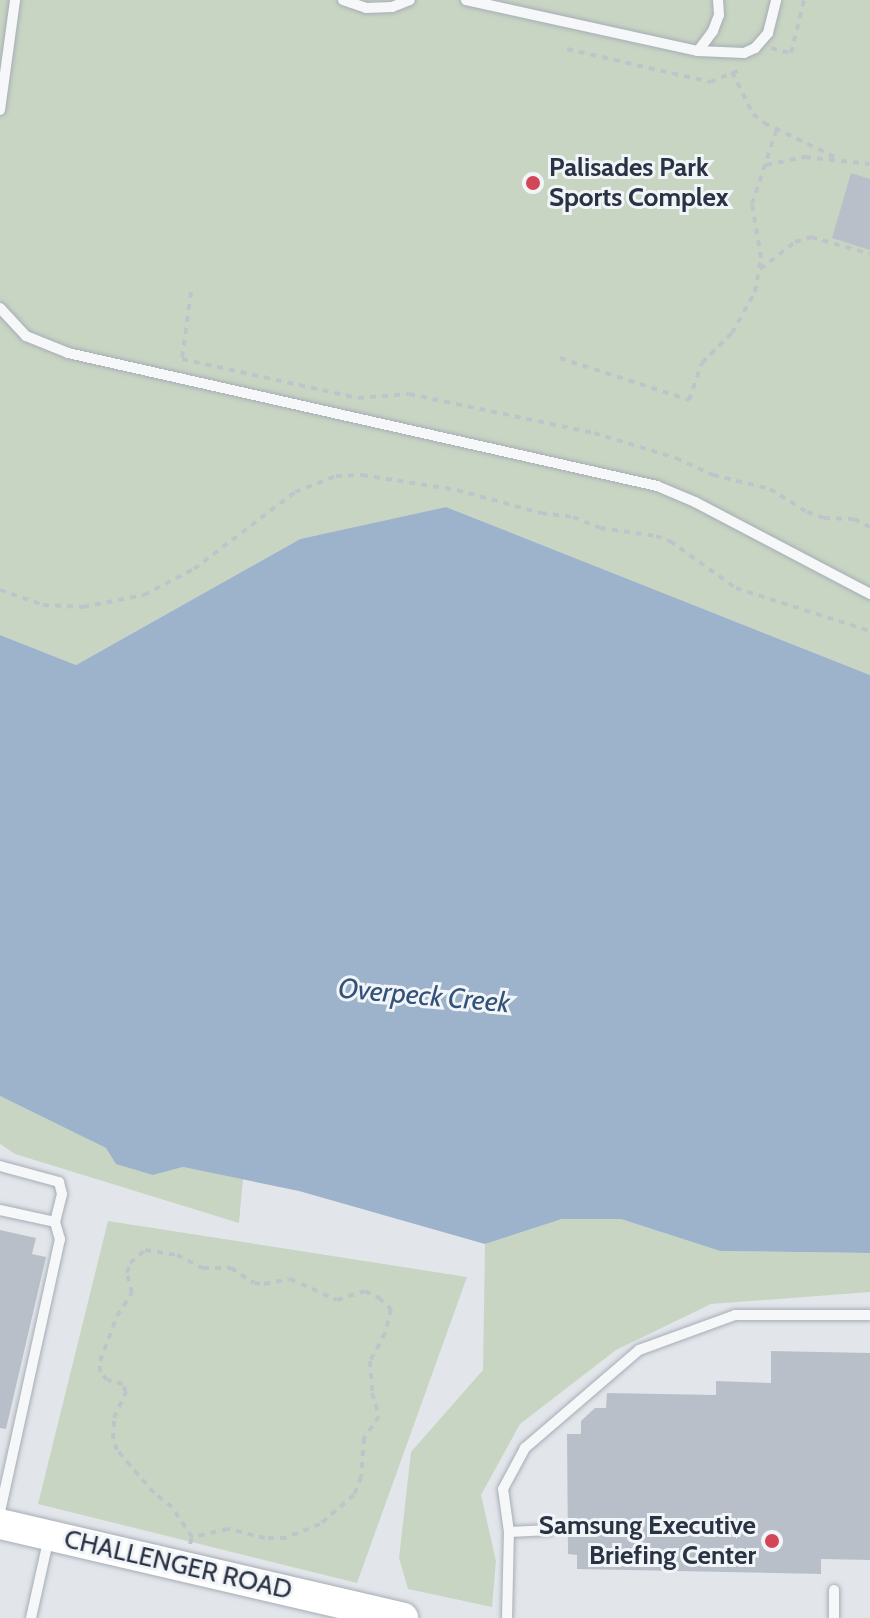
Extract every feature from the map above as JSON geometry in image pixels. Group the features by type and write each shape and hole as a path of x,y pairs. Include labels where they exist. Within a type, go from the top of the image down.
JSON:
{"main road":[{"name":"CHALLENGER ROAD","path":"0,1524 362,1613 403,1618"}],"lane":[{"path":"0,110 15,0"},
{"path":"343,0 366,8 392,7 410,0"},
{"path":"466,0 698,51 744,53 755,48 768,33 776,0"},
{"path":"698,51 713,31 719,15 718,0"},
{"path":"0,308 26,336 68,353 657,486 695,502 870,594"},
{"path":"0,1166 59,1182 62,1194 55,1222 60,1239 57,1257 0,1511"},
{"path":"0,1210 55,1222"},
{"path":"507,1618 509,1532 503,1489 525,1448 639,1350 735,1315 870,1315"},
{"path":"2,1449 14,1452"},
{"path":"509,1532 550,1530"},
{"path":"35,1617 50,1535"},
{"path":"834,1590 834,1618"}],"path":[{"path":"732,72 753,114 776,131 837,158"},
{"path":"560,358 689,400 702,363 747,312 760,269 760,239 752,204 776,131"},
{"path":"766,165 805,157 837,158 870,164"},
{"path":"760,269 795,242 811,237 870,254"},
{"path":"191,292 182,359 358,398 409,394 594,433 676,458 713,475 770,489 807,512 824,518 854,519 870,527"},
{"path":"0,590 43,605 83,607 144,595 194,569 295,492 336,476 362,475 457,490 541,513 573,517 617,532 633,531 656,536 670,541 736,588 870,631"},
{"path":"190,1544 192,1537 172,1507 154,1493 117,1450 113,1439 114,1418 126,1392 123,1384 107,1380 100,1372 100,1361 117,1316 132,1293 127,1273 130,1263 145,1250 177,1255 203,1268 231,1268 254,1283 290,1279 337,1300 365,1291 379,1298 391,1309 385,1333 370,1361 372,1393 379,1416 364,1438 361,1477 354,1495 320,1524 286,1538 265,1538 228,1529 192,1537"}],"green space":[{"path":"0,0 870,0 870,675 446,507 300,539 76,665 0,635"},
{"path":"0,1096 106,1148 153,1175 183,1167 243,1179 239,1223 15,1154 0,1144"},
{"path":"562,1219 621,1219 720,1251 870,1253 870,1292 711,1304 616,1350 520,1424 481,1495 496,1561 492,1607 408,1589 399,1558 411,1452 483,1370 485,1244"},
{"path":"108,1221 467,1277 357,1583 38,1504"}],"water":[{"name":"Overpeck Creek","path":"446,507 870,675 870,1253 720,1251 621,1219 562,1219 485,1244 299,1191 183,1167 153,1175 116,1164 106,1148 0,1096 0,635 76,665 300,539"}],"building":[{"path":"851,173 870,179 870,250 832,238"},
{"path":"0,1230 36,1238 32,1254 46,1257 6,1429 0,1428"},
{"path":"771,1351 870,1353 870,1560 821,1559 821,1574 577,1569 577,1555 568,1554 567,1434 581,1434 581,1421 595,1408 606,1408 607,1393 716,1395 716,1381 771,1383"}],"place":[{"name":"Palisades Park Sports Complex","path":"533,183"},
{"name":"Samsung Executive Briefing Center","path":"772,1541"}]}
